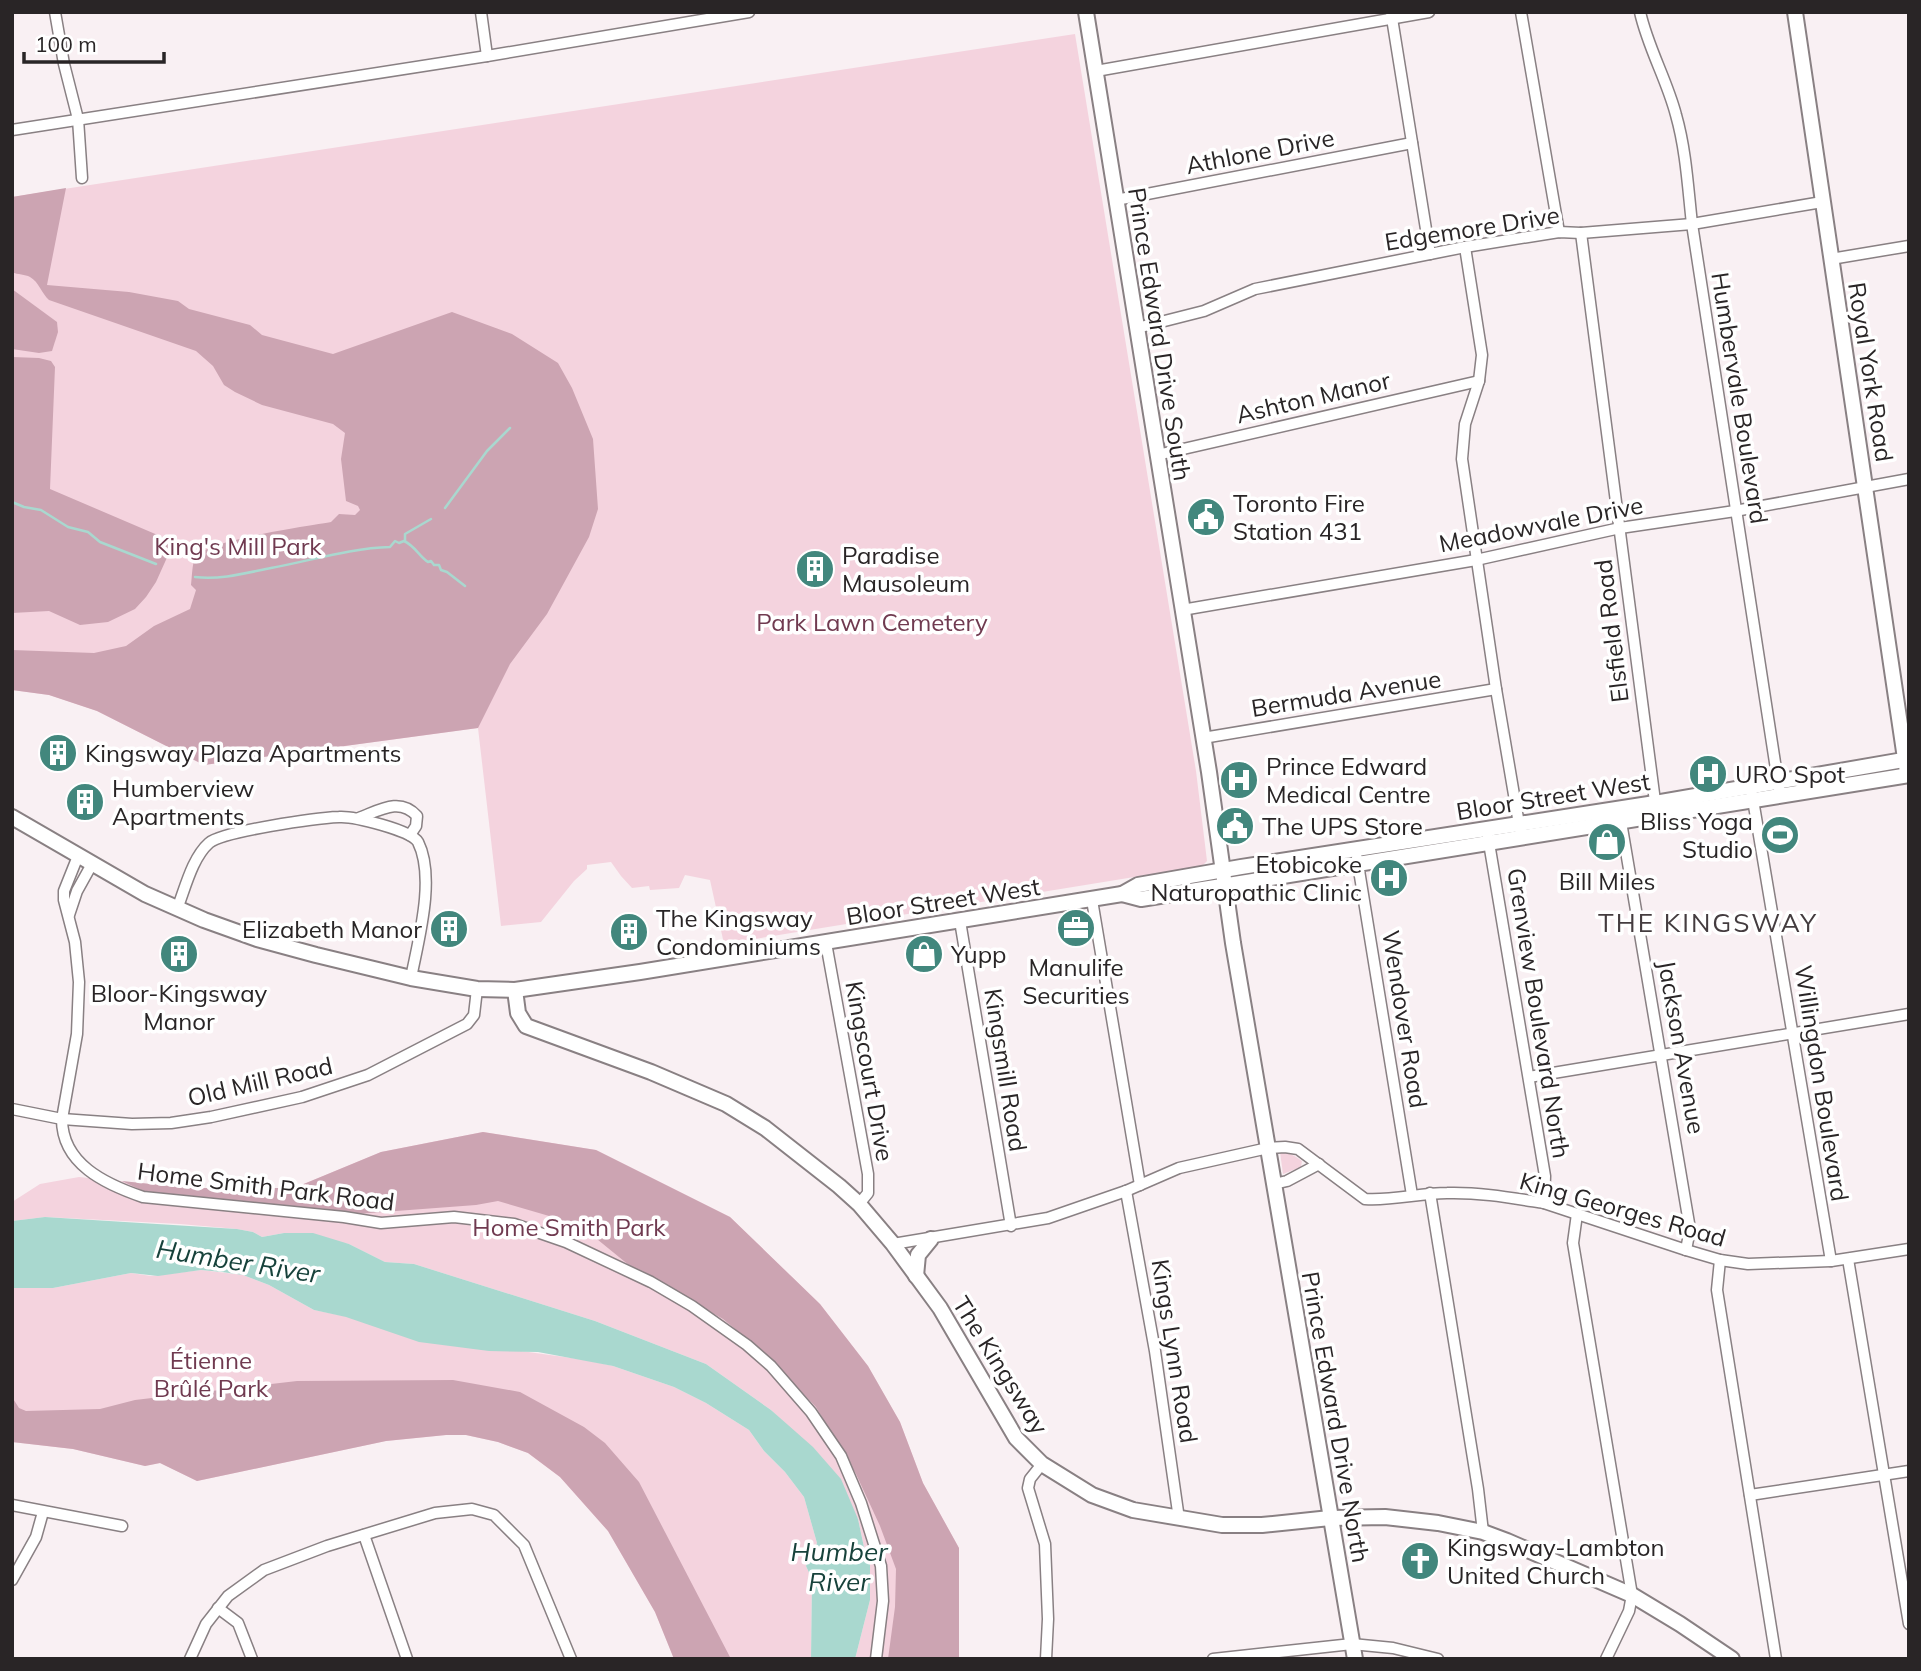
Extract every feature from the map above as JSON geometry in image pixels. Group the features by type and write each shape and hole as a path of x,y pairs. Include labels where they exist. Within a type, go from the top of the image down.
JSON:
{"street":[{"path":"55,12 64,64 78,119 82,178"},
{"path":"481,12 487,56"},
{"path":"12,130 749,12"},
{"name":"Prince Edward Drive South","path":"1086,12 1203,738 1224,886"},
{"path":"1096,71 1391,16 1429,12"},
{"path":"1521,12 1559,232"},
{"name":"Humbervale Boulevard","path":"1640,12 1647,40 1677,118 1779,788"},
{"name":"Royal York Road","path":"1795,12 1908,777"},
{"path":"1391,16 1430,254"},
{"name":"Athlone Drive","path":"1116,200 1412,143"},
{"name":"Edgemore Drive","path":"1136,328 1204,311 1255,289 1465,247 1559,232 1581,233 1692,224 1822,202"},
{"name":"Elsfield Road","path":"1581,233 1656,809"},
{"path":"1831,259 1909,246"},
{"path":"1465,247 1482,355 1479,381 1465,424 1462,447 1476,560 1520,831"},
{"name":"Ashton Manor","path":"1157,454 1479,381"},
{"name":"Meadowvale Drive","path":"1182,610 1476,560 1620,528 1909,479"},
{"name":"Bermuda Avenue","path":"1203,738 1496,689"},
{"name":"Bloor Street West","path":"1122,894 1141,900 1224,886 1357,857 1752,794 1907,759"},
{"name":"Bloor Street West","path":"1779,788 1908,777"},
{"name":"Willingdon Boulevard","path":"1752,794 1831,1261"},
{"path":"359,818 387,808 410,808 417,816 416,826 410,835"},
{"name":"Jackson Avenue","path":"1620,815 1690,1229 1686,1250"},
{"name":"Bloor Street West","path":"12,817 145,894 257,939 411,978 477,989 515,990 960,922 1122,894 1138,885 1222,870 1357,857"},
{"path":"177,909 198,858 210,842 227,834 339,817 359,818 410,835 418,842 426,890 411,978"},
{"name":"Grenview Boulevard North","path":"1488,836 1545,1176 1544,1203"},
{"path":"62,1119 75,1044 79,997 79,966 64,891 78,856"},
{"name":"Wendover Road","path":"1357,857 1412,1195"},
{"path":"69,916 77,891 92,864"},
{"name":"Prince Edward Drive North","path":"1224,886 1354,1651"},
{"path":"1091,900 1140,1185"},
{"name":"Kingsmill Road","path":"960,922 1011,1226"},
{"name":"Kingscourt Drive","path":"826,943 868,1174 868,1193 859,1203"},
{"name":"Old Mill Road","path":"12,1109 62,1119 132,1124 171,1123 268,1105 368,1076 470,1023 474,1015 477,989"},
{"name":"The Kingsway","path":"515,990 518,1013 526,1026 650,1072 726,1104 765,1128 859,1203 893,1244 955,1330 1016,1438 1042,1464 1073,1485 1114,1504 1178,1519 1233,1526 1330,1518 1401,1518 1483,1532 1632,1595 1732,1659"},
{"path":"1529,1077 1909,1014"},
{"name":"Home Smith Park Road","path":"62,1119 63,1139 78,1161 122,1189 143,1197 381,1223 454,1217 513,1224 566,1242 651,1282 692,1306 747,1345 771,1366 811,1412 841,1456 869,1524 881,1566 883,1601 876,1659"},
{"name":"King Georges Road","path":"893,1244 1048,1218 1126,1191 1179,1168 1268,1148 1285,1147 1298,1149 1365,1199 1430,1194 1490,1195 1544,1203 1720,1260 1762,1265 1831,1261 1909,1249"},
{"path":"1274,1184 1287,1181 1319,1164"},
{"name":"Kings Lynn Road","path":"1126,1191 1152,1338 1178,1519"},
{"path":"1430,1194 1483,1532"},
{"path":"1577,1214 1573,1243 1632,1595 1629,1611 1606,1659"},
{"path":"916,1276 918,1255 931,1239"},
{"path":"1848,1259 1909,1624"},
{"path":"1720,1260 1717,1290 1776,1659"},
{"path":"1042,1464 1030,1479 1028,1488 1045,1544 1048,1594 1046,1659"},
{"path":"1751,1495 1909,1471"},
{"path":"12,1505 122,1526"},
{"path":"190,1659 206,1624 218,1608 228,1596 264,1570 364,1535 455,1509 472,1509 494,1515 528,1551 570,1659"},
{"path":"12,1580 36,1538 43,1512"},
{"path":"364,1535 407,1659"},
{"path":"218,1608 238,1623 252,1659"},
{"path":"1213,1659 1393,1648 1438,1659"}],"green space":[{"name":"Park Lawn Cemetery","path":"1075,34 1196,771 1207,861 1202,866 724,944 710,880 685,875 679,888 632,888 611,862 587,865 587,869 541,922 501,926 478,728 204,765 97,711 49,695 12,690 12,197"},
{"name":"King's Mill Park","path":"66,188 47,285 129,292 178,301 189,309 250,325 262,335 333,354 452,312 512,334 558,363 572,388 593,439 598,509 589,537 547,614 510,664 478,728 204,765 97,711 49,695 12,690 12,650 94,653 126,646 154,626 190,609 196,590 191,585 193,564 203,551 236,540 331,522 339,514 355,515 360,510 358,506 346,501 341,459 345,433 333,424 262,405 224,385 213,366 196,351 49,300 33,279 12,272 12,197"},
{"path":"12,289 57,322 58,332 52,351 39,353 12,349"},
{"path":"12,357 39,358 51,361 55,367 50,489 174,542 156,582 146,597 135,609 108,622 80,625 49,611 12,613"},
{"name":"Home Smith Park","path":"483,1132 596,1150 730,1217 820,1304 868,1366 900,1422 923,1483 959,1548 959,1659 855,1659 870,1600 870,1565 858,1519 786,1424 771,1410 706,1364 595,1321 414,1264 385,1262 349,1244 284,1233 262,1237 237,1229 180,1224 45,1217 12,1221 12,1202 40,1184 79,1177 189,1188 294,1188 381,1152"},
{"path":"483,1132 596,1150 730,1217 820,1304 868,1366 900,1422 923,1483 959,1548 959,1659 888,1659 895,1607 896,1569 856,1474 816,1407 762,1351 723,1319 630,1266 592,1235 556,1218 498,1201 356,1214 327,1209 173,1198 145,1192 122,1181 189,1188 294,1188 381,1152"},
{"path":"1280,1152 1302,1161 1301,1167 1283,1174"},
{"name":"Étienne Brûlé Park","path":"201,1270 243,1275 269,1285 314,1310 514,1350 613,1366 674,1387 749,1430 804,1497 817,1543 806,1566 812,1579 811,1659 674,1659 655,1612 608,1531 560,1477 528,1453 498,1442 466,1435 386,1441 197,1481 160,1463 145,1466 73,1449 12,1442 12,1288 53,1288 131,1273 151,1276"},
{"path":"453,1380 520,1392 584,1427 605,1443 639,1482 731,1659 674,1659 655,1612 608,1531 560,1477 528,1453 498,1442 466,1435 386,1441 197,1481 160,1463 145,1466 73,1449 12,1442 12,1397 19,1408 26,1411 100,1409 135,1400 297,1381"}],"water":[{"name":"Humber River","path":"45,1217 237,1229 262,1237 284,1233 313,1233 349,1244 385,1262 414,1264 595,1321 706,1364 771,1410 813,1447 841,1479 858,1519 870,1565 870,1600 855,1659 811,1659 812,1579 806,1566 817,1543 804,1497 749,1430 706,1403 674,1387 613,1366 538,1352 489,1351 419,1342 346,1317 314,1310 269,1285 243,1275 201,1270 158,1276 131,1273 53,1288 12,1288 12,1221"}],"waterway":[{"path":"445,508 487,451 510,428"},
{"path":"12,502 41,510 68,527 88,532 100,542 156,564"},
{"path":"405,541 405,534 431,519"},
{"path":"195,577 233,576 345,552 390,547 395,541 404,541 428,562 439,565 441,570 465,586"}],"place":[{"name":"Toronto Fire Station 431","path":"1206,517"},
{"name":"Paradise Mausoleum","path":"815,569"},
{"name":"Kingsway Plaza Apartments","path":"58,753"},
{"name":"URO Spot","path":"1708,774"},
{"name":"Prince Edward Medical Centre","path":"1239,780"},
{"name":"Humberview Apartments","path":"85,802"},
{"name":"The UPS Store","path":"1235,826"},
{"name":"Bliss Yoga Studio","path":"1780,835"},
{"name":"Bill Miles","path":"1607,842"},
{"name":"Etobicoke Naturopathic Clinic","path":"1389,878"},
{"name":"Manulife Securities","path":"1076,928"},
{"name":"Elizabeth Manor","path":"449,929"},
{"name":"The Kingsway Condominiums","path":"629,932"},
{"name":"Bloor-Kingsway Manor","path":"179,954"},
{"name":"Yupp","path":"924,954"},
{"name":"Kingsway-Lambton United Church","path":"1420,1561"}],"district":[{"name":"THE KINGSWAY","path":"1708,922"}]}
